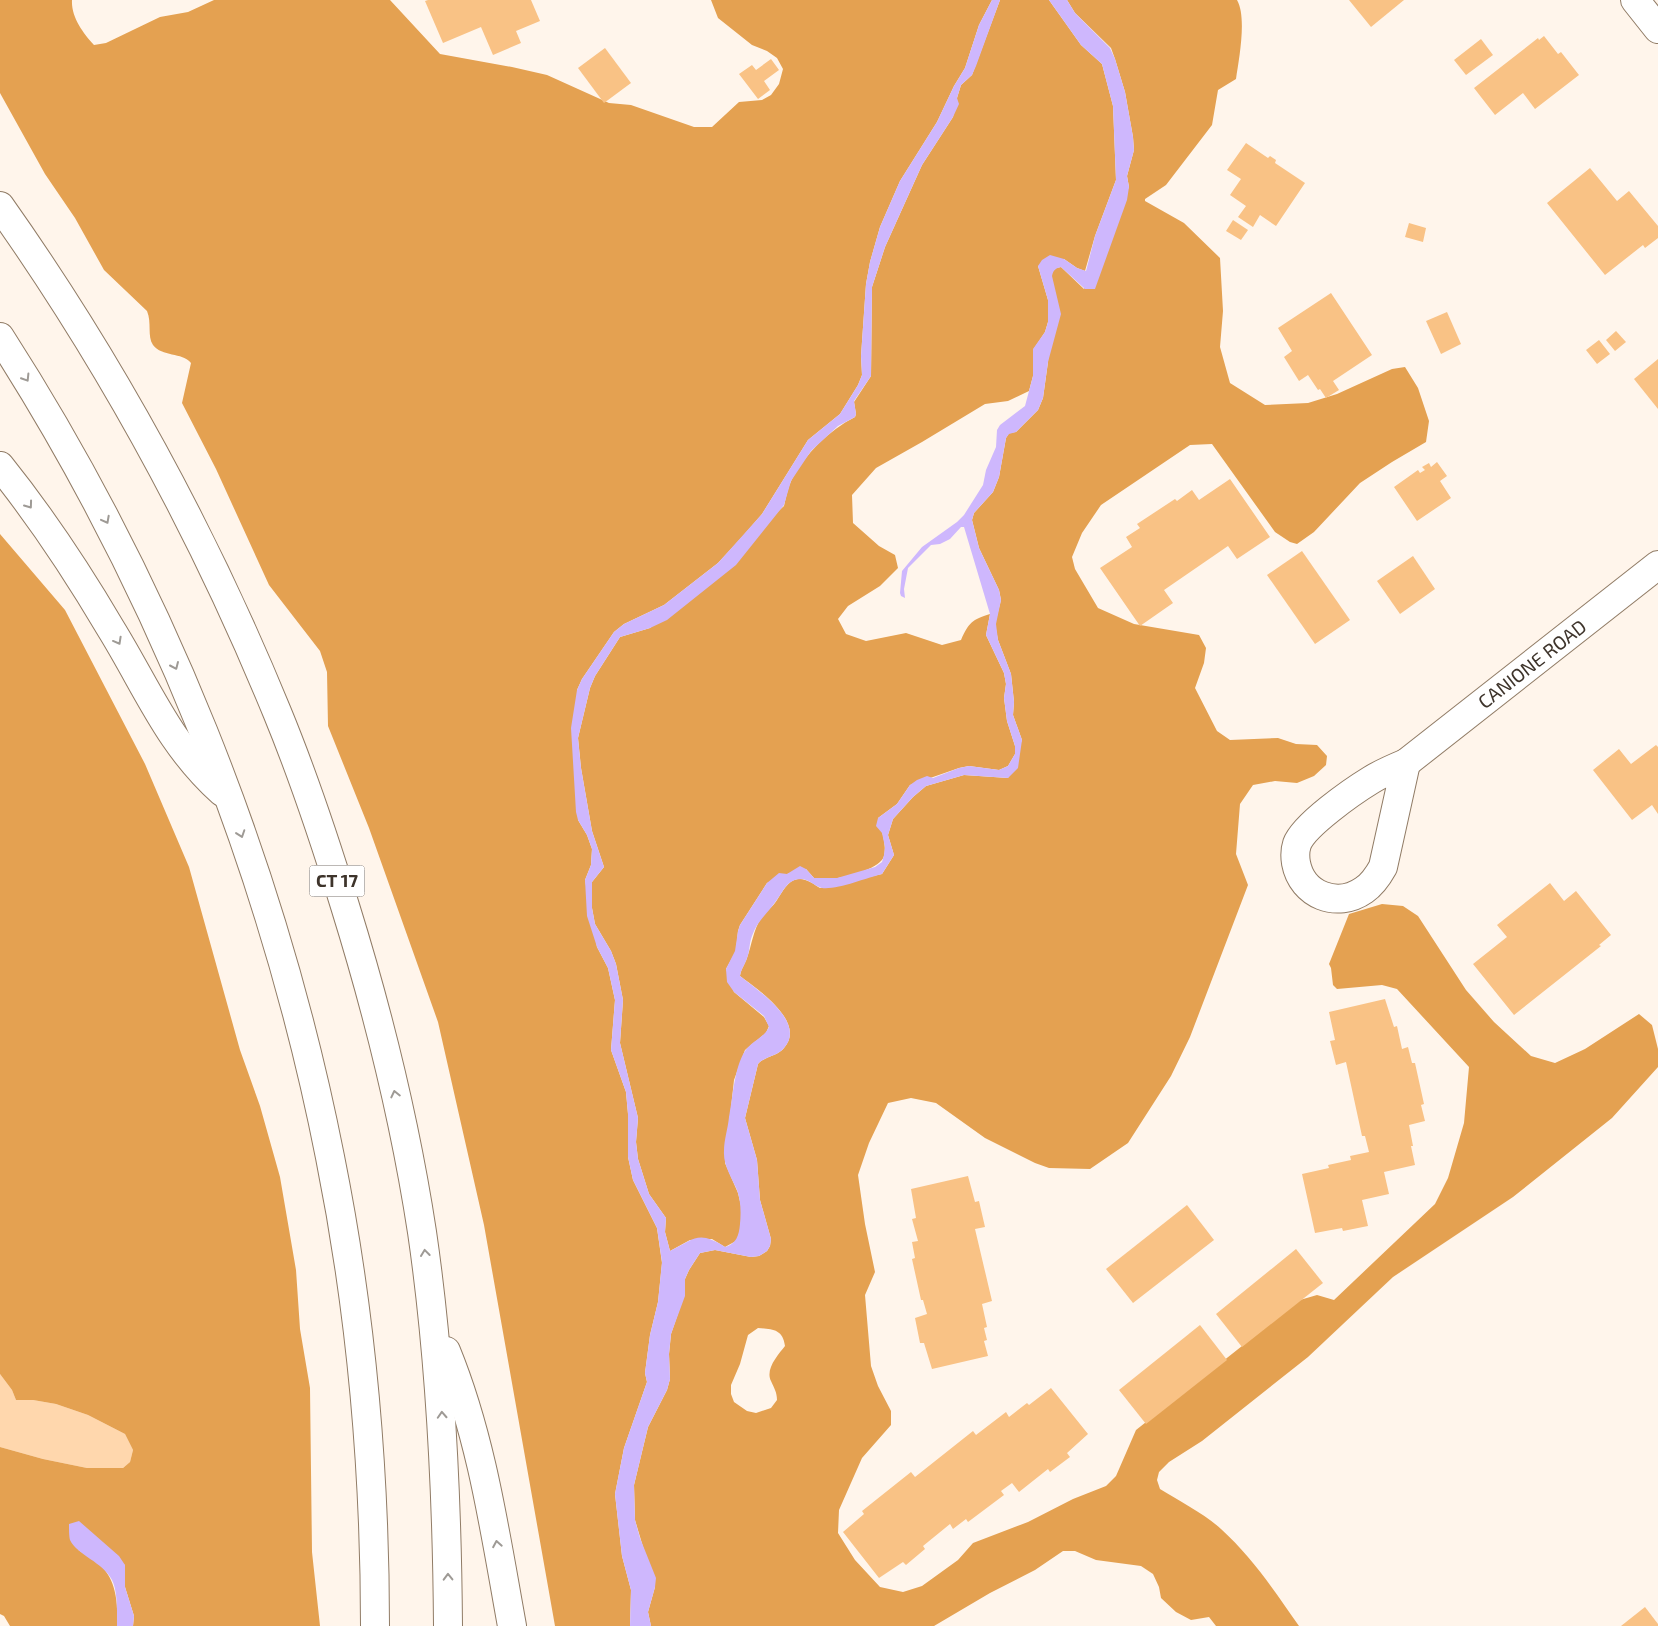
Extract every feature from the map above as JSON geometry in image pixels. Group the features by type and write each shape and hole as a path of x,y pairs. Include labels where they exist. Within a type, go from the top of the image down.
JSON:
{"main road":[{"path":"1635,0 1658,29"},
{"name":"CT 17","path":"0,206 59,294 112,379 162,468 217,577 279,716 333,867 363,963 384,1043 406,1141 422,1230 433,1320 442,1420 447,1529 448,1626"},
{"path":"0,337 80,472 150,609 188,694 229,798 262,894 312,1074 330,1157 345,1241 357,1325 366,1414 372,1505 375,1626"},
{"path":"0,466 64,553 112,630 171,734 196,766 229,798"},
{"name":"CANIONE ROAD","path":"1406,764 1383,867 1375,880 1364,891 1349,897 1334,898 1322,896 1312,891 1298,871 1296,858 1297,844 1315,821 1361,786 1383,773 1406,764 1658,565"},
{"path":"433,1320 464,1402 477,1445 487,1488 512,1626"}],"shaded area":[{"path":"0,0 72,0 73,13 82,30 94,45 106,43 160,17 188,12 214,0 390,0 440,54 547,75 609,103 631,105 694,127 712,127 739,102 762,100 771,95 779,84 783,69 777,58 767,51 752,45 718,18 711,0 992,0 979,25 965,68 937,122 900,181 880,227 866,284 861,356 862,375 858,385 840,414 808,440 762,514 742,537 718,563 664,605 624,624 614,632 582,679 577,690 578,820 587,835 592,849 591,865 585,880 597,947 608,968 615,1000 611,1050 626,1092 628,1157 633,1180 657,1228 662,1263 658,1302 650,1335 645,1373 647,1382 624,1448 615,1494 622,1556 631,1590 630,1626 555,1626 484,1225 438,1022 369,828 328,726 327,672 320,651 269,585 216,469 182,403 191,363 183,357 161,351 153,345 150,338 147,311 104,270 75,218 45,174 0,93"},
{"path":"992,0 1000,0 976,66 972,75 961,85 957,98 959,104 953,117 922,165 885,247 872,287 871,376 854,401 855,417 838,426 811,451 791,481 784,505 736,565 667,620 650,628 620,637 595,676 590,688 578,738 592,831 604,867 592,882 592,908 595,924 611,951 616,964 623,1000 620,1043 638,1118 636,1142 638,1159 649,1194 666,1218 665,1232 670,1251 697,1238 709,1239 725,1247 732,1244 736,1239 740,1220 737,1190 726,1166 724,1156 734,1083 738,1066 745,1051 769,1027 764,1016 734,992 727,982 726,969 735,951 740,925 767,883 779,873 787,874 800,866 806,869 814,878 837,878 875,867 882,862 885,847 882,833 876,826 878,818 897,804 910,785 917,780 927,776 933,778 969,766 999,770 1008,766 1015,754 1015,746 1007,721 1004,698 1006,684 1004,673 986,635 990,614 964,527 961,527 950,539 940,544 931,545 908,568 904,589 905,598 900,593 902,571 922,547 964,515 983,485 986,470 996,447 997,430 1000,425 1025,406 1033,376 1033,349 1045,332 1048,322 1048,300 1038,266 1042,260 1050,255 1064,259 1077,268 1086,271 1095,236 1116,180 1113,106 1102,64 1081,45 1049,0 1067,0 1075,13 1110,48 1115,59 1125,92 1134,150 1127,176 1129,187 1127,200 1095,289 1085,289 1061,267 1053,272 1052,276 1061,314 1048,362 1043,398 1038,410 1016,432 1009,434 1006,438 999,477 993,492 974,513 972,520 979,548 999,590 1001,600 996,624 998,640 1011,674 1014,702 1013,715 1022,740 1018,768 1008,778 964,775 926,786 893,819 888,835 894,855 882,874 843,886 828,888 819,887 804,879 792,881 754,931 740,976 777,1008 785,1017 789,1028 789,1038 784,1048 758,1064 745,1118 757,1160 760,1200 771,1239 770,1246 767,1251 759,1256 751,1257 715,1250 700,1253 685,1279 685,1296 671,1334 669,1354 670,1379 667,1390 648,1427 634,1485 635,1520 656,1578 648,1612 651,1626 630,1626 631,1590 622,1556 615,1494 624,1448 647,1382 645,1373 650,1335 658,1302 662,1262 657,1228 633,1180 628,1157 626,1092 611,1050 615,1000 608,968 597,947 587,916 585,880 591,865 592,849 576,812 571,728 577,690 582,679 614,632 624,624 664,605 718,563 762,514 808,440 840,414 858,385 862,375 861,356 866,284 880,227 900,181 937,122 965,68 979,25"},
{"path":"1000,0 1049,0 1081,45 1102,64 1113,106 1116,180 1095,236 1085,271 1064,259 1038,266 1048,300 1048,322 1045,332 1033,350 1033,376 1029,391 1008,401 985,404 876,468 852,495 853,523 879,546 895,555 898,568 880,586 848,606 838,619 846,634 866,641 906,633 942,645 961,640 972,622 990,614 986,635 1004,673 1006,684 1004,698 1007,721 1015,746 1015,754 1008,766 999,770 969,766 910,785 897,804 878,818 885,851 882,860 871,868 838,878 814,878 806,869 787,874 767,883 740,925 736,951 726,969 734,992 764,1017 769,1026 766,1033 745,1050 734,1080 725,1163 738,1193 742,1210 740,1232 736,1241 725,1247 712,1239 690,1240 670,1251 665,1232 666,1218 649,1194 638,1159 636,1142 638,1118 620,1043 623,1000 616,964 611,951 595,924 592,908 592,882 604,867 592,831 578,738 590,688 595,676 620,637 650,628 784,506 791,482 804,460 827,436 855,417 854,402 871,376 872,287 885,247 922,165 953,117 961,85 972,75"},
{"path":"1067,0 1237,0 1240,7 1242,27 1236,79 1218,90 1212,125 1166,185 1145,199 1145,201 1184,223 1220,258 1223,311 1220,347 1230,383 1265,405 1308,403 1337,394 1392,369 1405,367 1418,388 1429,421 1426,442 1360,483 1314,532 1297,544 1290,542 1275,532 1212,444 1190,445 1101,505 1082,533 1072,557 1075,569 1098,608 1134,624 1199,635 1206,648 1204,663 1195,688 1217,731 1230,740 1278,738 1296,744 1317,745 1327,756 1326,765 1314,776 1297,783 1275,781 1253,785 1240,804 1236,854 1248,885 1190,1037 1171,1076 1128,1143 1090,1169 1049,1168 985,1138 936,1103 911,1098 888,1103 869,1143 858,1175 865,1224 875,1272 865,1295 871,1366 878,1386 891,1411 891,1425 862,1458 839,1510 838,1533 855,1560 880,1587 903,1592 922,1586 958,1560 973,1543 1028,1522 1073,1499 1106,1486 1116,1476 1136,1430 1300,1300 1317,1295 1334,1300 1435,1204 1448,1178 1464,1123 1469,1067 1397,989 1382,985 1337,989 1333,985 1329,964 1349,914 1382,904 1403,906 1418,916 1466,990 1494,1022 1531,1056 1555,1063 1585,1049 1639,1014 1652,1025 1658,1049 1658,1067 1612,1118 1513,1197 1393,1277 1308,1357 1202,1441 1169,1462 1159,1472 1157,1480 1160,1489 1208,1518 1221,1529 1243,1551 1299,1626 1216,1626 1209,1617 1191,1620 1176,1612 1161,1598 1159,1587 1153,1574 1141,1566 1096,1560 1075,1551 1063,1551 1035,1570 990,1593 934,1626 651,1626 648,1612 655,1587 635,1520 634,1485 648,1427 667,1390 670,1379 669,1354 671,1334 684,1296 685,1279 700,1253 715,1250 751,1257 759,1256 767,1251 770,1246 771,1239 760,1200 757,1160 745,1118 758,1064 784,1048 789,1038 789,1028 785,1017 777,1007 740,976 756,928 761,918 794,880 804,879 820,888 882,874 894,855 888,835 893,819 913,797 926,786 964,775 1008,778 1022,740 1013,715 1014,702 1011,674 998,640 995,624 1001,600 999,590 979,548 972,520 974,513 993,492 999,477 1006,438 1009,433 1016,432 1038,410 1043,398 1048,362 1052,272 1056,268 1061,267 1084,289 1129,187 1127,176 1134,150 1125,92 1111,48 1075,13","holes":["758,1328 776,1331 782,1336 785,1346 773,1362 770,1372 777,1400 771,1408 756,1413 747,1411 734,1402 731,1394 731,1385 740,1364 748,1335"]},
{"path":"0,534 65,610 145,764 189,867 240,1050 260,1106 280,1177 296,1270 300,1329 310,1388 312,1552 320,1626 133,1626 134,1616 125,1587 125,1565 78,1550 98,1563 113,1584 117,1609 117,1626 10,1626 4,1616 0,1614 0,1447 43,1459 87,1468 123,1468 130,1462 133,1450 125,1434 88,1415 56,1404 33,1400 16,1400 12,1390 0,1374"},
{"path":"0,1374 12,1390 16,1400 33,1400 56,1404 88,1415 125,1434 133,1450 130,1462 123,1468 87,1468 43,1459 0,1447"},
{"path":"79,1521 119,1556 125,1565 125,1587 134,1616 133,1626 117,1626 116,1596 112,1580 103,1568 78,1550 70,1540 69,1524"}],"building":[{"path":"531,0 540,21 516,31 521,43 493,55 481,27 443,43 425,1"},
{"path":"1349,0 1404,0 1371,27"},
{"path":"1544,36 1558,54 1561,52 1579,75 1535,109 1523,93 1495,115 1474,88 1538,38 1539,40"},
{"path":"1481,39 1493,55 1466,75 1454,60"},
{"path":"605,48 631,83 604,103 578,68"},
{"path":"771,59 779,70 764,81 770,90 758,99 739,74 752,65 756,70"},
{"path":"1246,143 1268,158 1270,156 1276,160 1275,163 1305,183 1276,226 1260,215 1253,227 1238,217 1246,206 1230,195 1241,179 1227,170"},
{"path":"1590,168 1617,201 1629,191 1658,226 1658,238 1645,248 1643,245 1605,275 1547,203"},
{"path":"1233,220 1248,230 1241,240 1226,231"},
{"path":"1409,223 1426,228 1423,242 1405,237"},
{"path":"1331,293 1372,355 1333,381 1339,390 1326,398 1308,375 1299,381 1284,357 1292,351 1278,328"},
{"path":"1447,312 1461,344 1441,354 1426,321"},
{"path":"1616,331 1626,342 1615,351 1606,340"},
{"path":"1599,340 1610,354 1597,364 1586,350"},
{"path":"1658,359 1658,409 1634,379"},
{"path":"1437,462 1447,476 1440,481 1451,498 1417,521 1394,487 1418,470 1420,473 1425,470 1422,467 1429,463 1431,467"},
{"path":"1230,479 1270,537 1237,559 1228,546 1164,590 1173,603 1140,626 1100,568 1132,547 1126,537 1140,528 1137,524 1192,490 1199,500"},
{"path":"1302,551 1350,620 1315,644 1267,575"},
{"path":"1413,556 1435,589 1400,614 1377,581"},
{"path":"1656,745 1658,747 1658,814 1652,805 1632,820 1593,770 1619,749 1631,764"},
{"path":"1550,883 1564,901 1576,891 1611,935 1599,945 1601,946 1514,1015 1473,964 1507,937 1497,925"},
{"path":"1385,999 1394,1027 1397,1026 1402,1049 1408,1047 1412,1063 1415,1063 1424,1104 1421,1105 1425,1121 1409,1125 1415,1165 1384,1172 1389,1194 1362,1200 1368,1226 1343,1231 1342,1228 1315,1233 1302,1174 1329,1168 1328,1165 1351,1160 1350,1156 1369,1152 1365,1136 1362,1136 1346,1062 1336,1065 1330,1041 1335,1040 1329,1012"},
{"path":"968,1176 975,1202 979,1201 985,1227 975,1229 992,1301 982,1304 987,1327 984,1328 987,1340 984,1341 988,1356 932,1369 924,1343 920,1343 915,1318 927,1314 923,1300 921,1300 912,1259 915,1258 912,1242 918,1241 912,1219 916,1218 911,1189"},
{"path":"1187,1205 1214,1240 1133,1303 1106,1269"},
{"path":"1296,1249 1323,1283 1242,1347 1216,1314"},
{"path":"1200,1325 1227,1360 1146,1424 1119,1390"},
{"path":"1051,1388 1088,1434 1067,1453 1070,1457 1050,1472 1048,1469 1019,1492 1012,1483 1001,1491 1004,1495 968,1522 966,1519 953,1529 950,1524 923,1546 925,1549 906,1565 903,1562 879,1578 843,1532 864,1514 862,1511 911,1472 915,1477 973,1431 976,1435 1006,1412 1009,1417"},
{"path":"1645,1607 1658,1626 1621,1626"}]}
